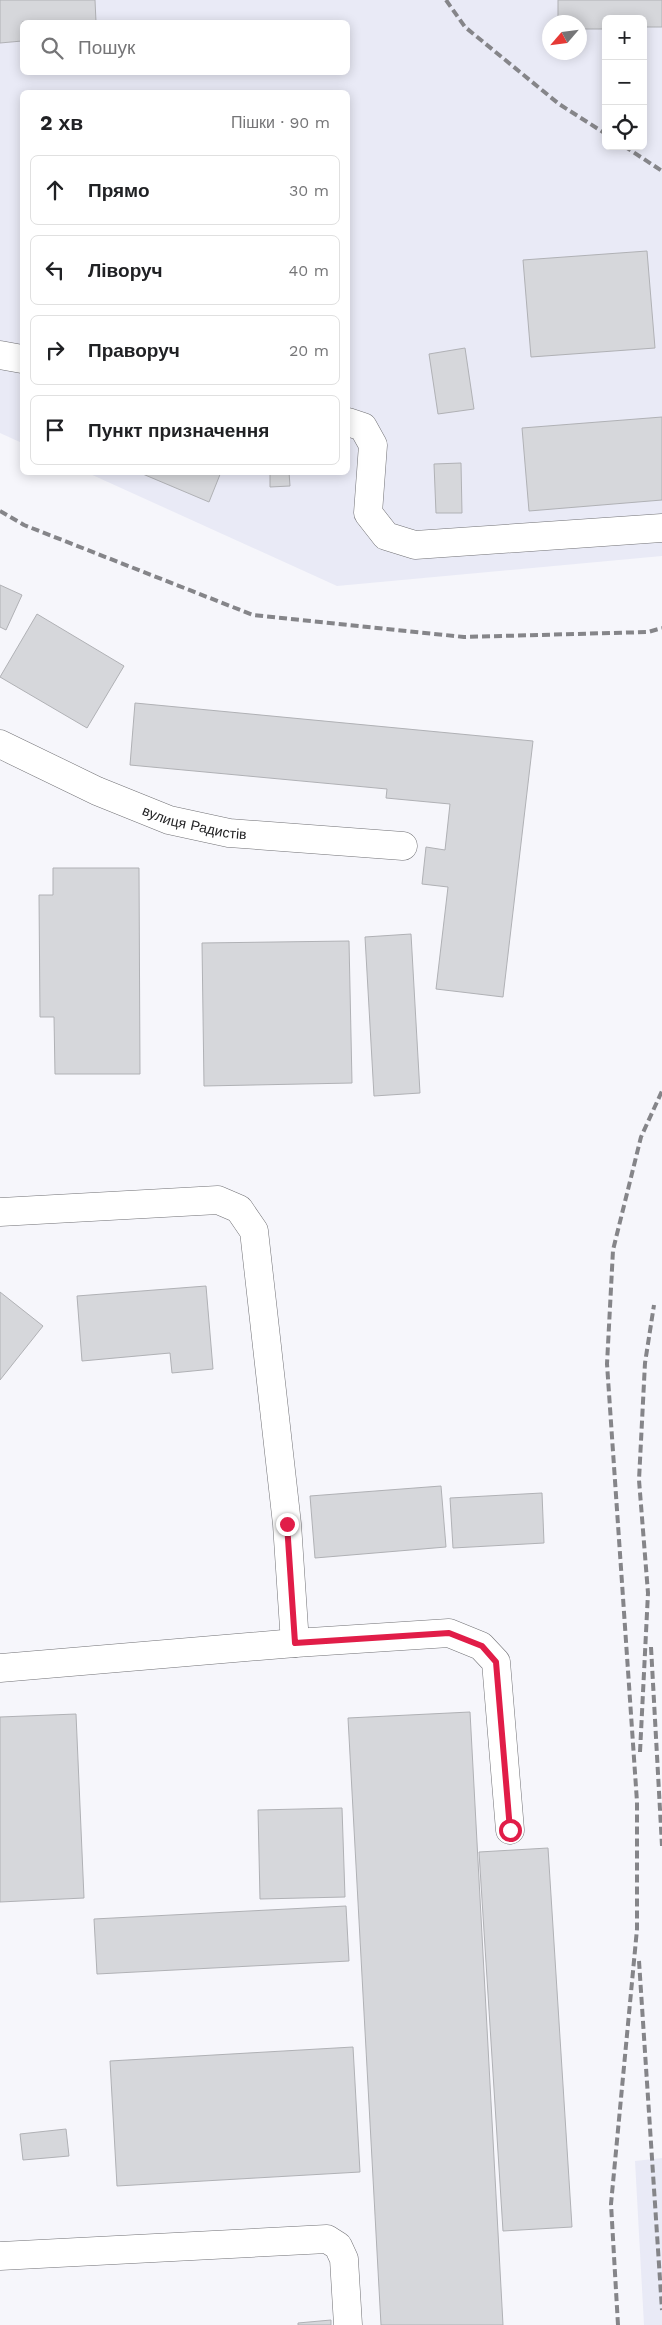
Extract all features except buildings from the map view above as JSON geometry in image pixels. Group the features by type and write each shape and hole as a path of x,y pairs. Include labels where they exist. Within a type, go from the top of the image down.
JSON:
{"street":[{"path":"0,355 20,359"},
{"path":"350,423 362,427 372,445 368,513 386,536 415,546 662,528"},
{"name":"вулиця Радистів","path":"0,744 97,791 169,820 229,833 403,846"},
{"path":"0,1212 218,1200 239,1209 254,1231 287,1524 295,1643"},
{"path":"0,1668 295,1643 449,1633 482,1646 496,1662 510,1830"},
{"path":"0,2256 327,2239 338,2246 344,2259 348,2325"}],"shaded area":[{"path":"0,0 662,0 662,556 337,586 92,475 350,475 350,90 20,90 20,442 0,433"},
{"path":"662,2158 662,2325 644,2325 635,2161"}],"railway":[{"path":"446,0 465,27 559,104 602,131"},
{"path":"630,150 662,171"},
{"path":"0,511 24,525 253,615 464,637 648,632 662,628"},
{"path":"618,2325 611,2204 637,1929 637,1802 607,1364 613,1250 641,1137 662,1091"},
{"path":"640,1752 648,1593 639,1480 645,1363 654,1305"},
{"path":"651,1647 662,1846"},
{"path":"639,1961 662,2310"}],"route":[{"path":"287,1524 295,1643 449,1633 482,1646 496,1662 510,1830"}]}
